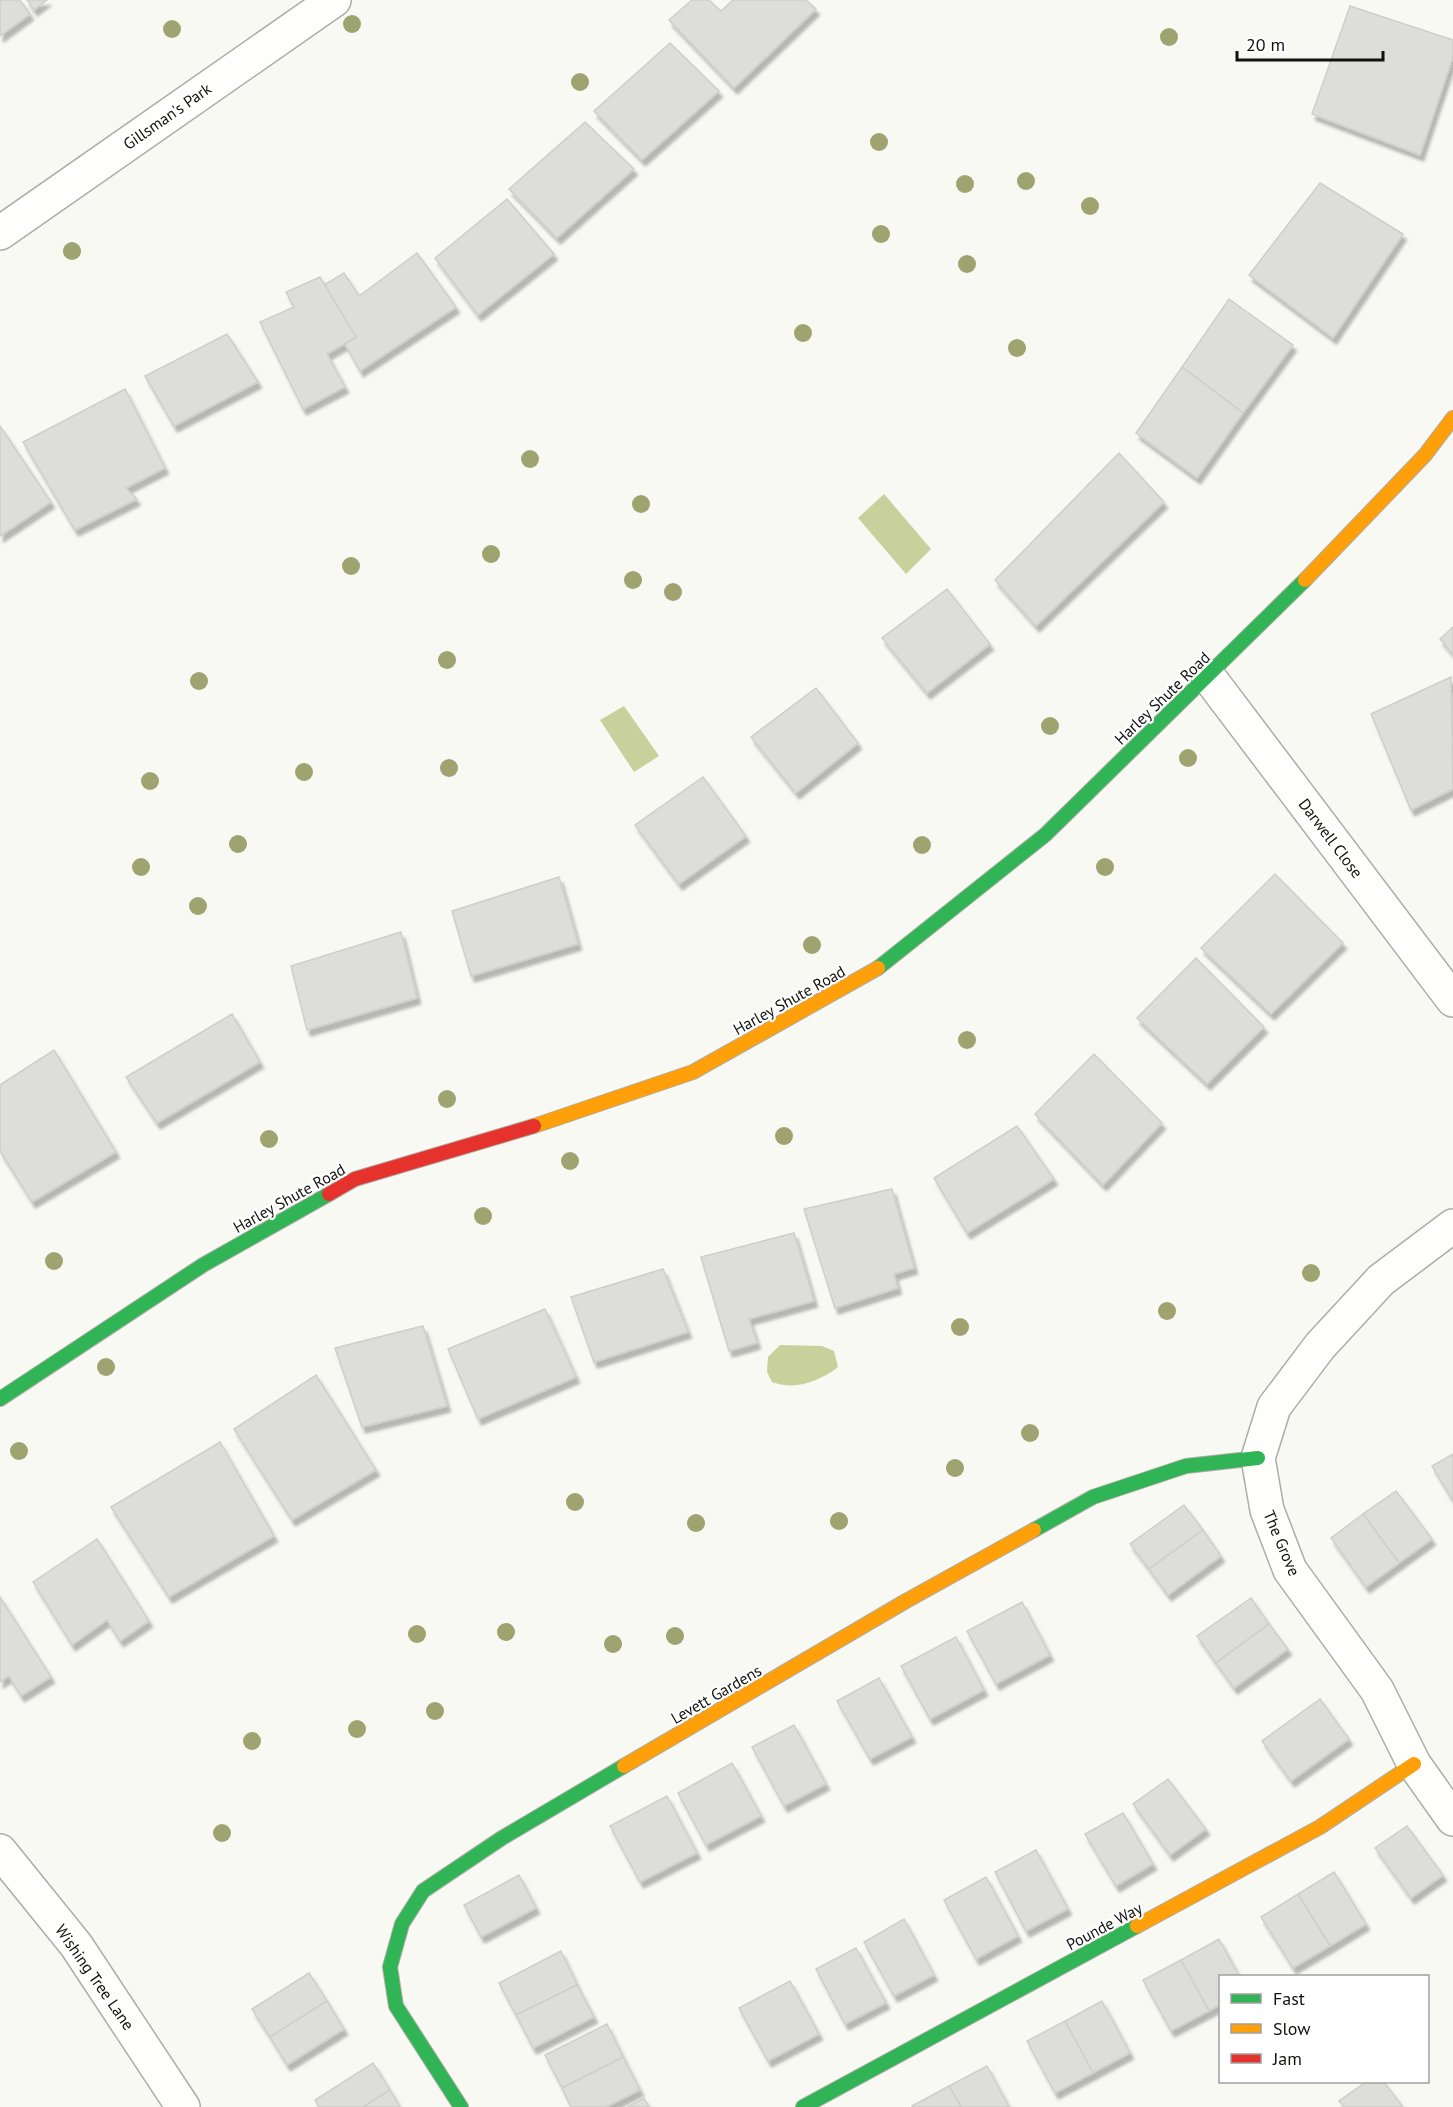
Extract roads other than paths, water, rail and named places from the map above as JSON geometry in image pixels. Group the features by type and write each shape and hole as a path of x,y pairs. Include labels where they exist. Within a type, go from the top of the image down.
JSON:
{"street":[{"name":"Gillsman's Park","path":"0,233 334,0"},
{"name":"Harley Shute Road","path":"0,1399 202,1265 356,1179 528,1128 693,1072 880,967 1044,835 1340,546 1425,455 1453,418"},
{"name":"Darwell Close","path":"1208,676 1453,1000"},
{"name":"The Grove","path":"1453,1226 1381,1280 1320,1346 1274,1407 1258,1458 1267,1510 1290,1570 1377,1690 1414,1764 1453,1819"},
{"name":"Levett Gardens","path":"461,2107 396,2006 390,1967 402,1924 423,1891 502,1838 906,1601 1093,1497 1186,1466 1258,1458"},
{"name":"Pounde Way","path":"803,2107 1320,1827 1414,1764"},
{"name":"Wishing Tree Lane","path":"0,1851 76,1945 183,2107"}]}
